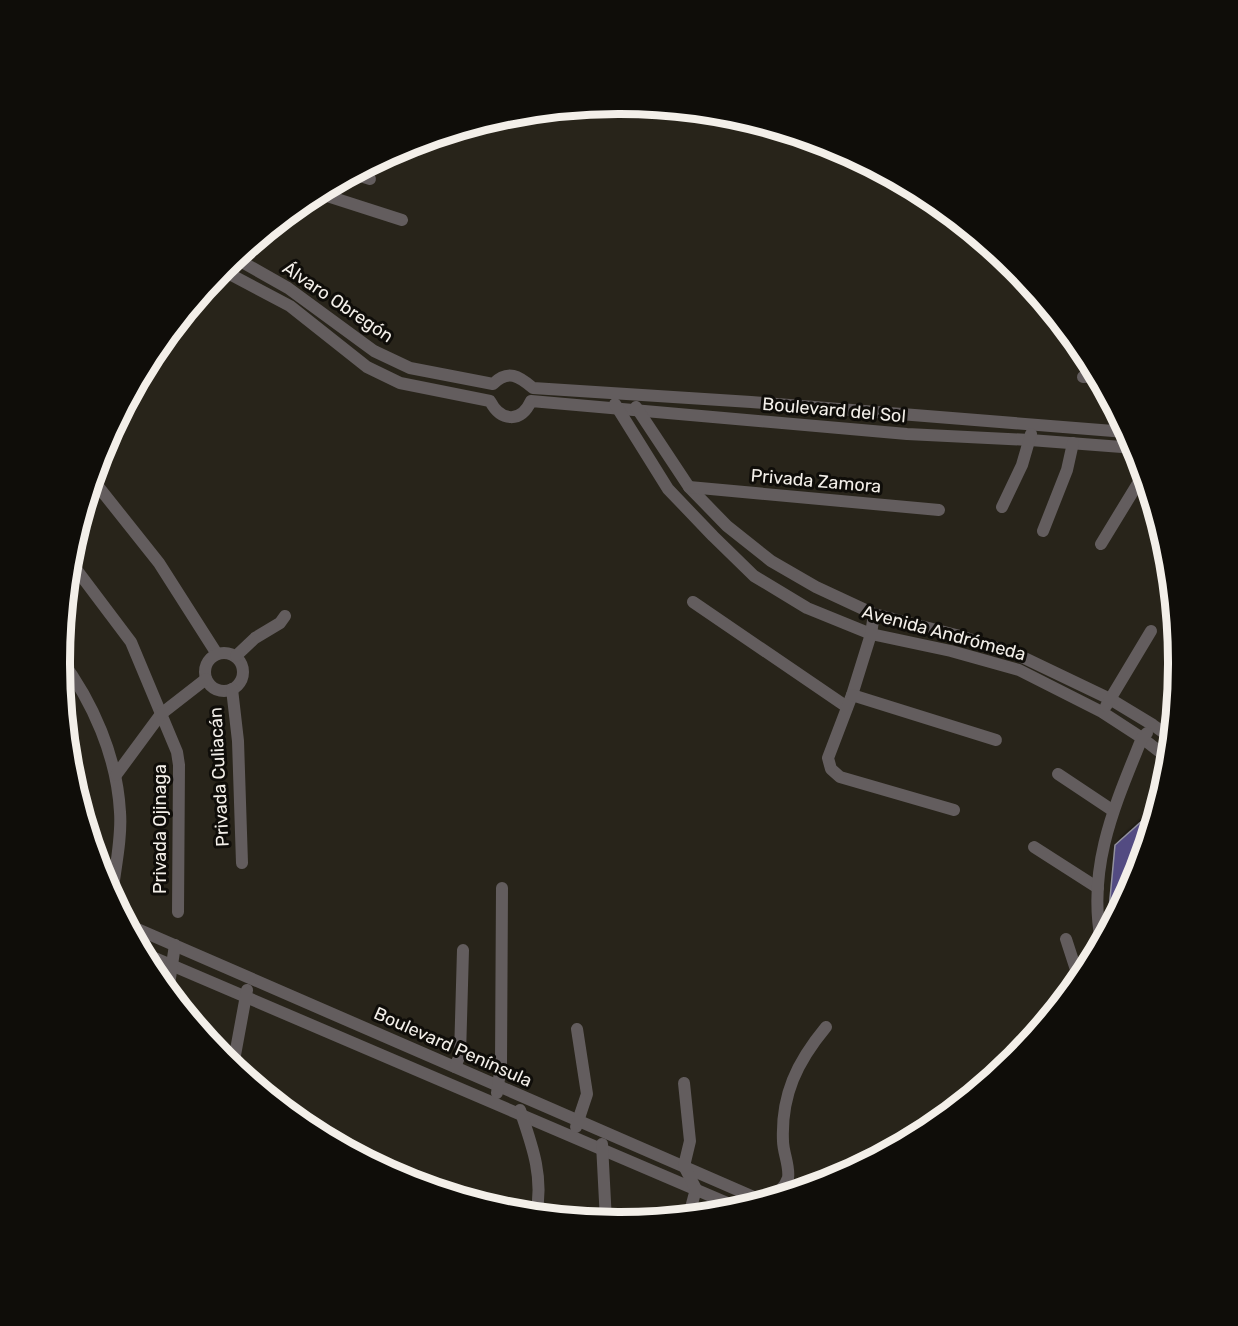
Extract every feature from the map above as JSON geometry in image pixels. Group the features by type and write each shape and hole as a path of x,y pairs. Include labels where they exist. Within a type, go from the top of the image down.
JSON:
{"street":[{"path":"365,177 370,179"},
{"path":"330,197 402,220"},
{"name":"Álvaro Obregón","path":"244,263 288,288 374,351 410,368 493,384 499,378 513,375 520,377 533,388"},
{"name":"Álvaro Obregón","path":"231,275 290,306 367,367 400,383 490,401 494,410 499,414 512,417 524,412 531,401"},
{"name":"Boulevard del Sol","path":"533,388 1116,431"},
{"name":"Avenida Andrómeda","path":"610,392 617,409 668,489 754,576 807,608 871,634 951,651 1019,670 1102,712 1160,753"},
{"name":"Avenida Andrómeda","path":"632,394 638,412 689,487 727,526 771,561 816,587 874,614 960,636 1018,654 1110,699 1163,732"},
{"name":"Boulevard del Sol","path":"531,401 908,434 1123,447"},
{"path":"1002,507 1022,465 1030,440 1032,424"},
{"path":"1043,531 1067,470 1073,443"},
{"path":"1101,544 1137,485"},
{"name":"Privada Zamora","path":"689,487 939,510"},
{"path":"100,488 159,563 217,654"},
{"name":"Privada Ojinaga","path":"78,572 131,642 177,752 179,765 178,912"},
{"path":"693,602 847,707"},
{"path":"874,614 871,634 852,695 828,758 831,769 840,777 954,810"},
{"path":"236,656 255,638 280,623 285,616"},
{"path":"1102,712 1151,631"},
{"path":"230,653 236,656 243,667 243,673 237,685 226,691 214,688 206,679 206,667 212,657 217,654 230,653"},
{"path":"71,672 80,685 104,740 116,775 120,814 114,877"},
{"path":"116,775 162,714 206,679"},
{"name":"Privada Culiacán","path":"232,689 238,741 242,862"},
{"path":"852,695 996,740"},
{"path":"1101,924 1098,888 1102,849 1112,810 1142,738 1154,725"},
{"path":"1058,774 1112,810"},
{"path":"1034,847 1098,888"},
{"path":"495,1103 501,1065 502,888"},
{"name":"Boulevard Península","path":"140,930 753,1195"},
{"path":"1066,939 1075,968"},
{"path":"170,978 175,945"},
{"path":"455,1067 460,1054 463,950"},
{"name":"Boulevard Península","path":"158,960 724,1201"},
{"path":"235,1055 249,977"},
{"path":"785,1185 789,1174 783,1142 782,1123 785,1100 802,1059 826,1027"},
{"path":"573,1136 586,1094 577,1029"},
{"path":"684,1083 690,1141 684,1166 696,1189 691,1207"},
{"path":"514,1093 538,1167 540,1192 538,1205"},
{"path":"597,1129 603,1149 606,1211"}],"building":[{"path":"1143,820 1126,873 1109,910 1115,845"}]}
